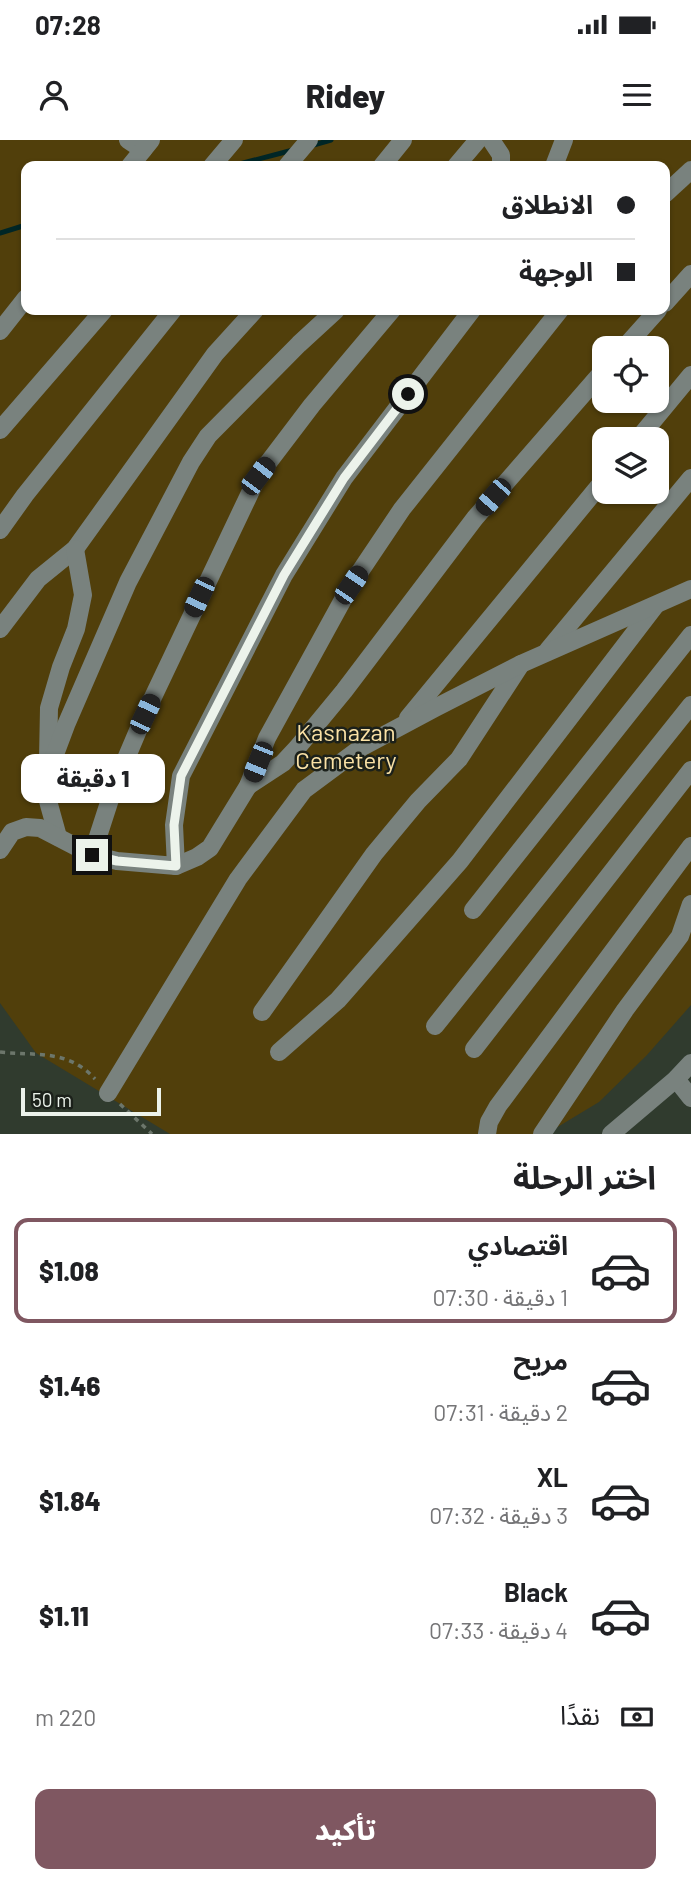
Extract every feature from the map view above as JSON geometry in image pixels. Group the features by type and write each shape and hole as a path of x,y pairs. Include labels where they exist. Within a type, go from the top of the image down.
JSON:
{"street":[{"path":"216,161 234,140"},
{"path":"291,161 309,140"},
{"path":"386,161 403,140"},
{"path":"460,161 478,140"},
{"path":"491,140 501,155 501,161"},
{"path":"556,161 564,140"},
{"path":"133,161 141,143"},
{"path":"670,189 691,170"},
{"path":"670,297 691,274"},
{"path":"0,331 21,304"},
{"path":"0,430 100,315"},
{"path":"0,530 169,315"},
{"path":"0,629 38,579 75,549 215,354 250,315"},
{"path":"48,774 66,725 128,582 191,462 208,436 231,411 331,315"},
{"path":"92,855 114,787 145,714 258,476 312,405 388,315"},
{"path":"176,866 174,825 181,776 284,575 344,478 468,315"},
{"path":"0,850 12,832 26,827 40,828 92,855 117,861 176,866 197,858 210,849 248,786 267,738 351,585 402,509 556,315"},
{"path":"635,336 654,315"},
{"path":"648,427 691,375"},
{"path":"248,786 283,763 297,748 344,691 475,518 592,384"},
{"path":"546,653 691,478"},
{"path":"402,726 592,495"},
{"path":"58,837 48,801 50,708 61,667 76,629 83,595 75,549"},
{"path":"108,1093 238,879 304,790 362,747 521,664 687,591 691,575"},
{"path":"279,1052 338,1000 460,861 656,605"},
{"path":"473,910 691,635"},
{"path":"262,1012 374,854 418,801 459,759 521,664"},
{"path":"435,1026 691,705"},
{"path":"474,1049 691,770"},
{"path":"487,1134 489,1122 498,1106 691,846"},
{"path":"542,1134 625,1010 680,936 691,904"},
{"path":"611,1134 691,1063"},
{"path":"676,1079 691,1098"}],"path":[{"path":"0,1052 43,1053 66,1058 89,1073 152,1134"}],"green space":[{"name":"Kasnazan Cemetery","path":"0,140 691,140 691,1005 647,1055 599,1102 546,1134 170,1134 36,1053 0,1003"}],"waterway":[{"path":"310,146 331,140"},
{"path":"251,161 293,150"},
{"path":"0,233 21,227"}],"route":[{"path":"92,855 117,861 176,866 174,825 181,776 284,575 344,478 408,394"}]}
